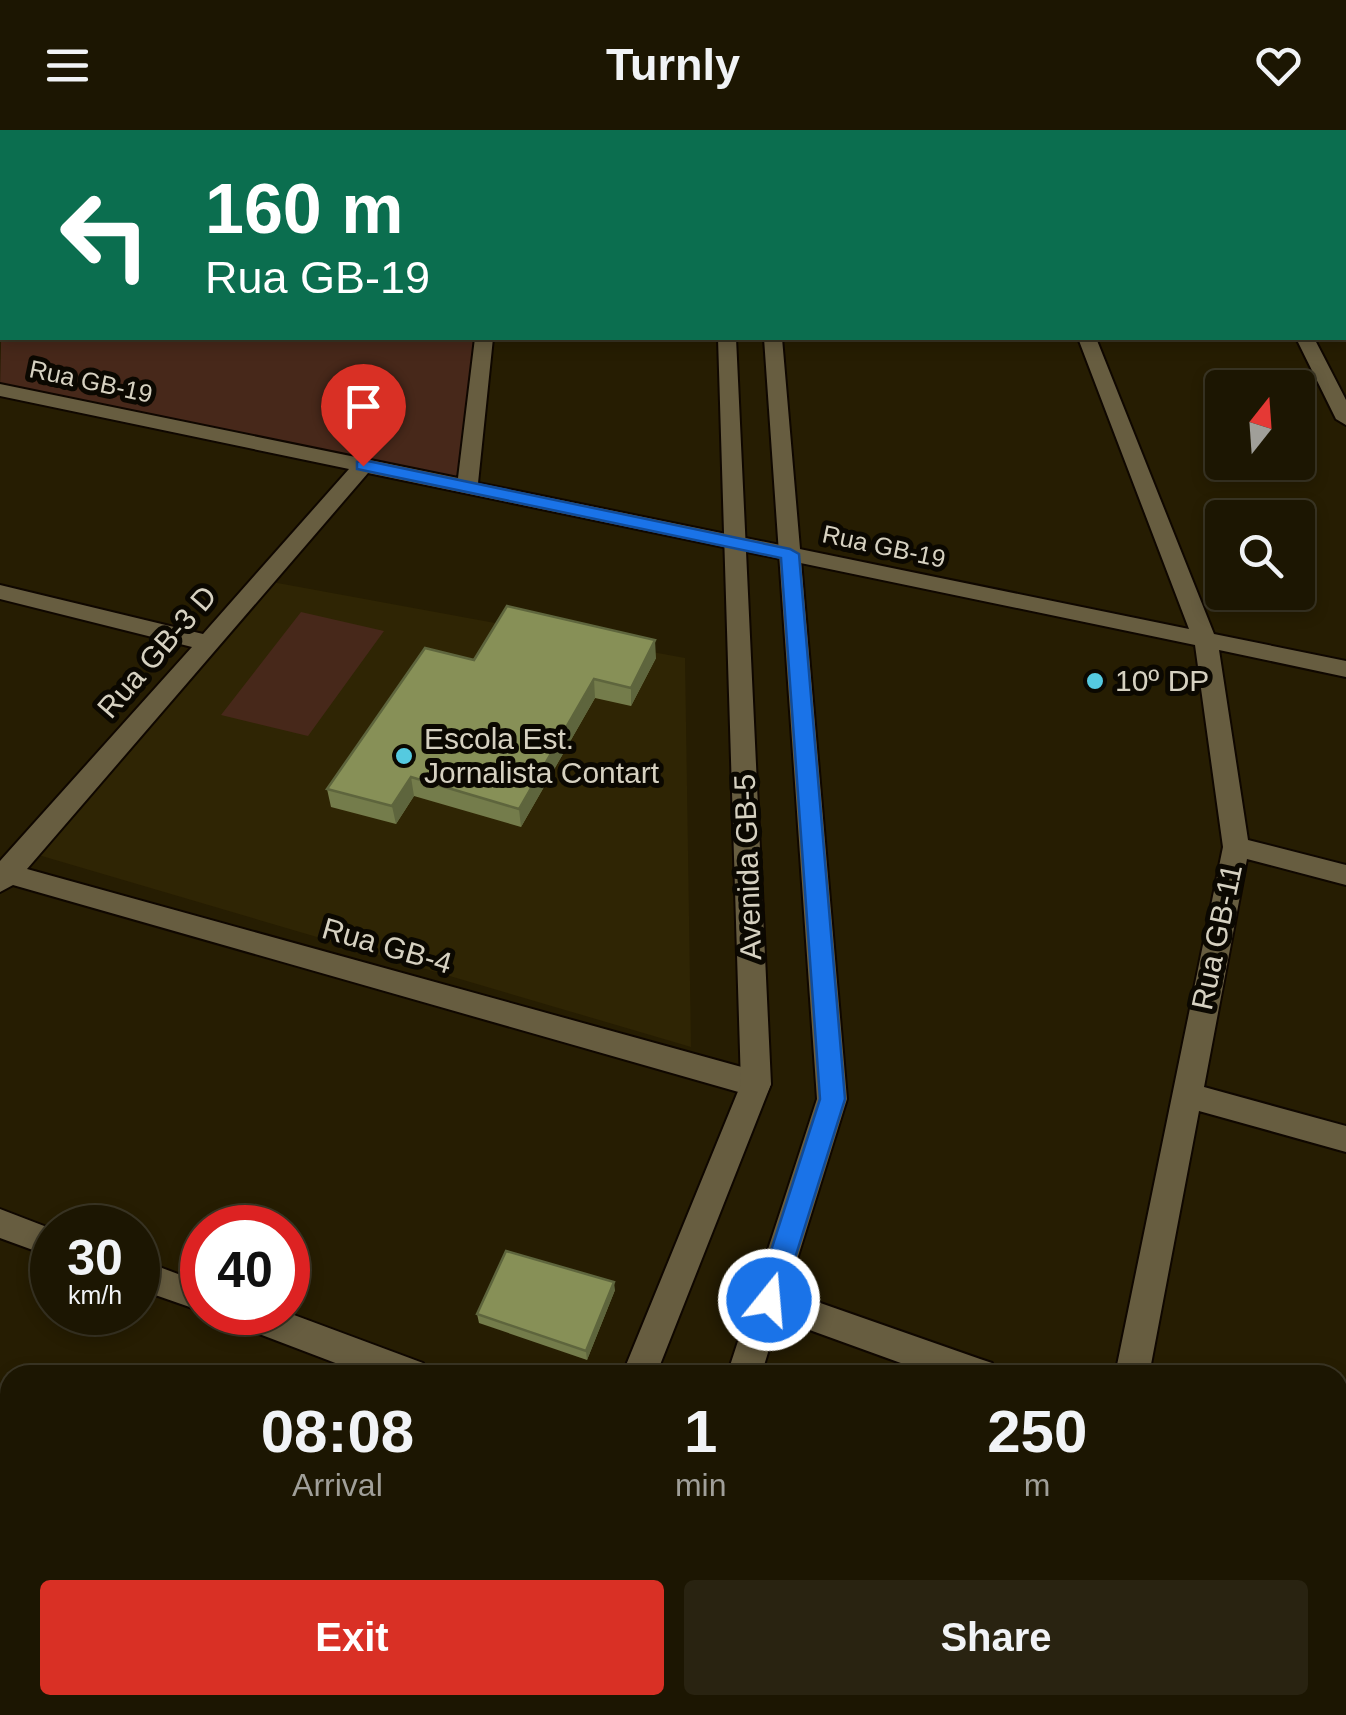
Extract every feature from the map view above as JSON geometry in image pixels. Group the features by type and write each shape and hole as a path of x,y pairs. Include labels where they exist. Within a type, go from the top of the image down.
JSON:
{"street":[{"path":"467,487 484,340"},
{"name":"Avenida GB-5","path":"643,1365 756,1084 727,340"},
{"name":"Avenida GB-5","path":"747,1365 832,1099 773,340"},
{"name":"Rua GB-11","path":"1088,340 1206,642 1236,847 1134,1365"},
{"path":"1306,340 1346,419"},
{"name":"Rua GB-19","path":"0,390 1346,669"},
{"name":"Rua GB-3 D","path":"2,876 363,466"},
{"path":"0,592 208,643"},
{"path":"1236,847 1346,875"},
{"name":"Rua GB-4","path":"2,876 756,1084"},
{"path":"1185,1094 1346,1139"},
{"path":"0,1223 30,1235"},
{"path":"769,1300 952,1365"},
{"path":"304,1335 384,1365"}],"shaded area":[{"path":"1,340 484,340 467,487 0,390"},
{"name":"Escola Est. Jornalista Contart","path":"272,582 685,658 691,1047 35,854"},
{"path":"301,612 384,631 308,736 221,715"}],"building":[{"path":"507,606 655,640 631,688 594,679 519,809 411,777 392,806 327,789 425,648 474,660"},
{"path":"506,1251 614,1282 586,1351 477,1314"}],"place":[{"name":"10º DP","path":"1095,681"},
{"name":"Escola Est. Jornalista Contart","path":"404,756"}],"route":[{"path":"363,466 790,554 832,1099 769,1300"}]}
